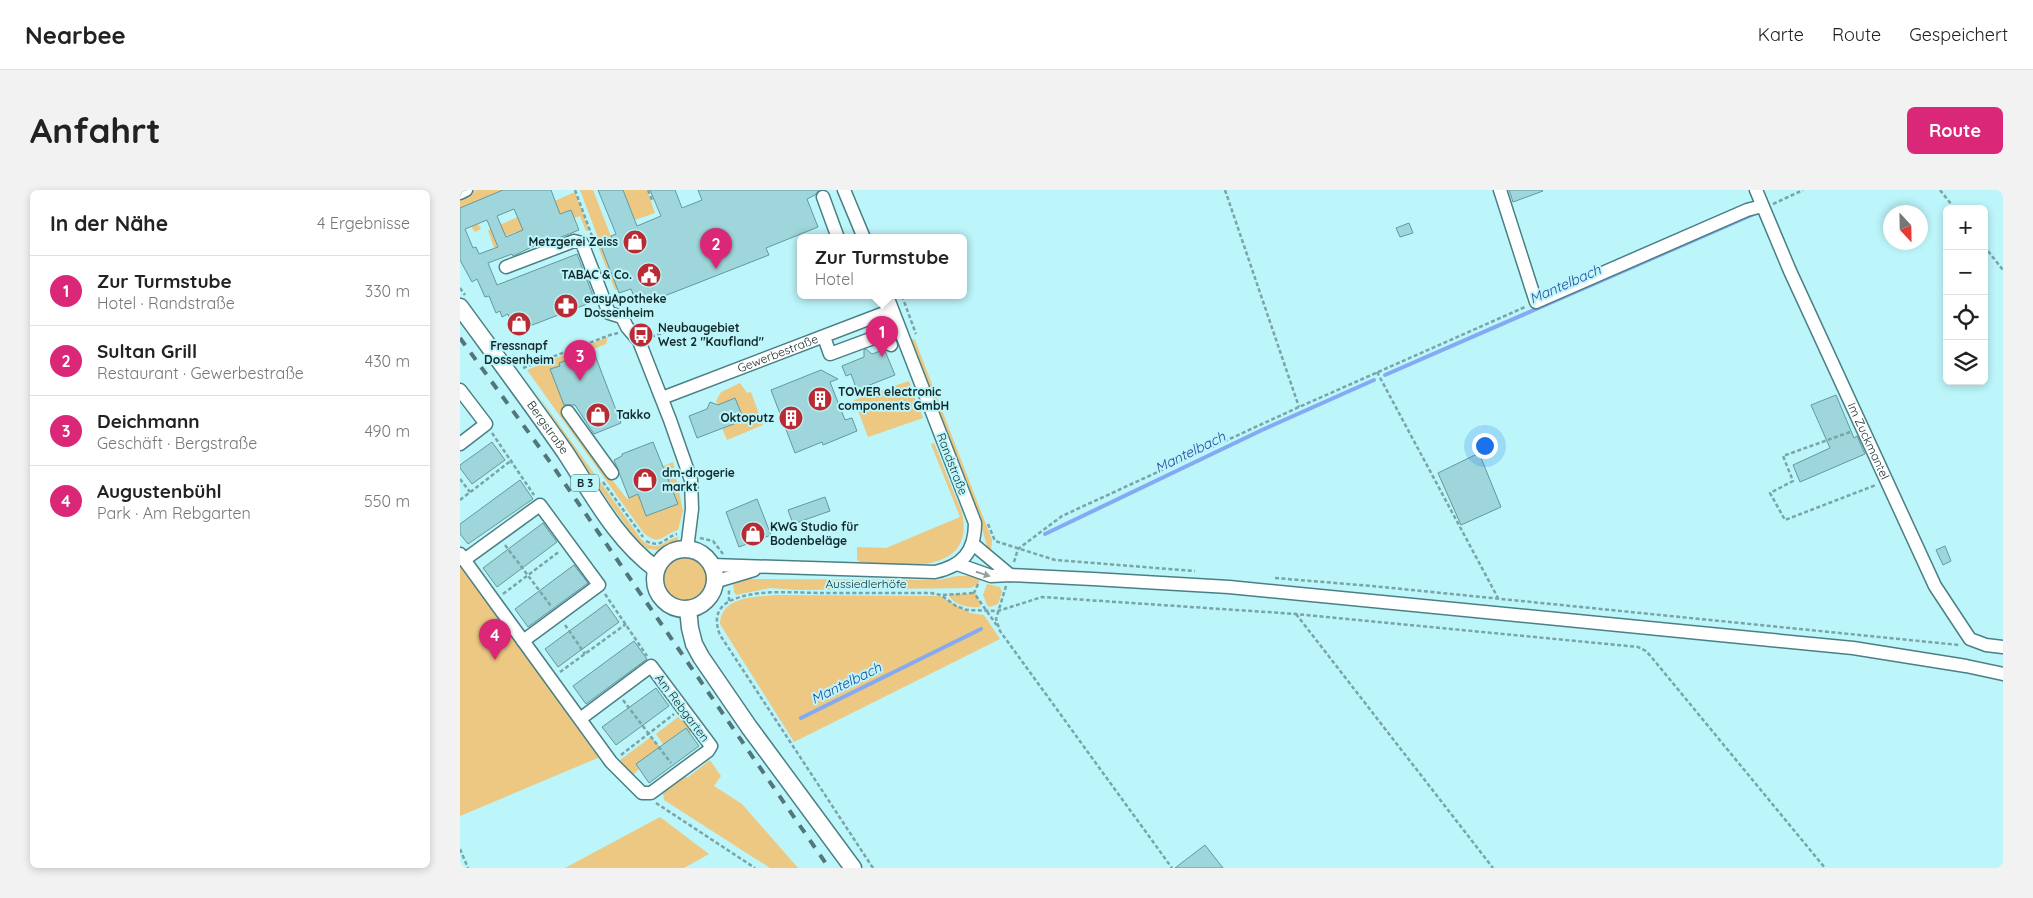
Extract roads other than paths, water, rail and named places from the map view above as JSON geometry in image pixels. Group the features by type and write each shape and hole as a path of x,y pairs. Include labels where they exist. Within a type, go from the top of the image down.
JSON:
{"main road":[{"name":"Bergstraße","path":"460,307 564,450 627,544 656,569"},
{"path":"687,548 701,554 712,566 714,582 708,597 695,607 677,608 668,604 661,597 656,588 654,578 661,560 677,549 687,548"},
{"path":"688,608 694,644 701,657 749,727 853,868"}],"street":[{"path":"460,193 466,190"},
{"path":"844,190 862,234"},
{"path":"1500,190 1536,302 1747,210 1762,206"},
{"name":"Im Zuckmantel","path":"1756,190 1790,271 1935,586 1958,624 1970,639 1986,645 2003,647"},
{"path":"823,197 837,234"},
{"path":"506,267 574,241 582,243 609,313 622,317 639,342 662,398 691,480 692,509 687,548"},
{"name":"Randstraße","path":"887,299 975,523 973,544"},
{"name":"Gewerbestraße","path":"662,398 892,310"},
{"path":"824,337 830,354 876,337 891,345"},
{"path":"460,390 486,424 460,444"},
{"path":"568,412 612,473"},
{"path":"523,641 599,586 540,504 498,536 462,557 523,641 580,719"},
{"path":"712,566 934,572 953,567 967,555 973,544 1010,575"},
{"path":"953,567 990,576 1010,575 1229,587 1853,648 1966,666 2003,674"},
{"path":"714,582 759,568"},
{"name":"Am Rebgarten","path":"651,666 711,746 708,751 651,793 646,794 642,793 612,762 580,719 651,666"}],"waterway":[{"name":"Mantelbach","path":"1385,375 1754,214"},
{"name":"Mantelbach","path":"1045,534 1262,430 1374,380"},
{"name":"Mantelbach","path":"801,718 981,629"}],"railway":[{"path":"460,338 550,462 829,868"}],"place":[{"name":"Metzgerei Zeiss","path":"635,242"},
{"name":"Sultan Grill","path":"716,269"},
{"name":"TABAC & Co.","path":"649,275"},
{"name":"easyApotheke Dossenheim","path":"566,306"},
{"name":"Fressnapf Dossenheim","path":"519,324"},
{"name":"Neubaugebiet West 2 \"Kaufland\"","path":"641,335"},
{"name":"Zur Turmstube","path":"882,357"},
{"name":"Deichmann","path":"580,381"},
{"name":"TOWER electronic components GmbH","path":"820,399"},
{"name":"Takko","path":"598,415"},
{"name":"Oktoputz","path":"791,418"},
{"name":"dm-drogerie markt","path":"645,480"},
{"name":"KWG Studio für Bodenbeläge","path":"753,534"},
{"name":"Augustenbühl","path":"495,660"}]}
